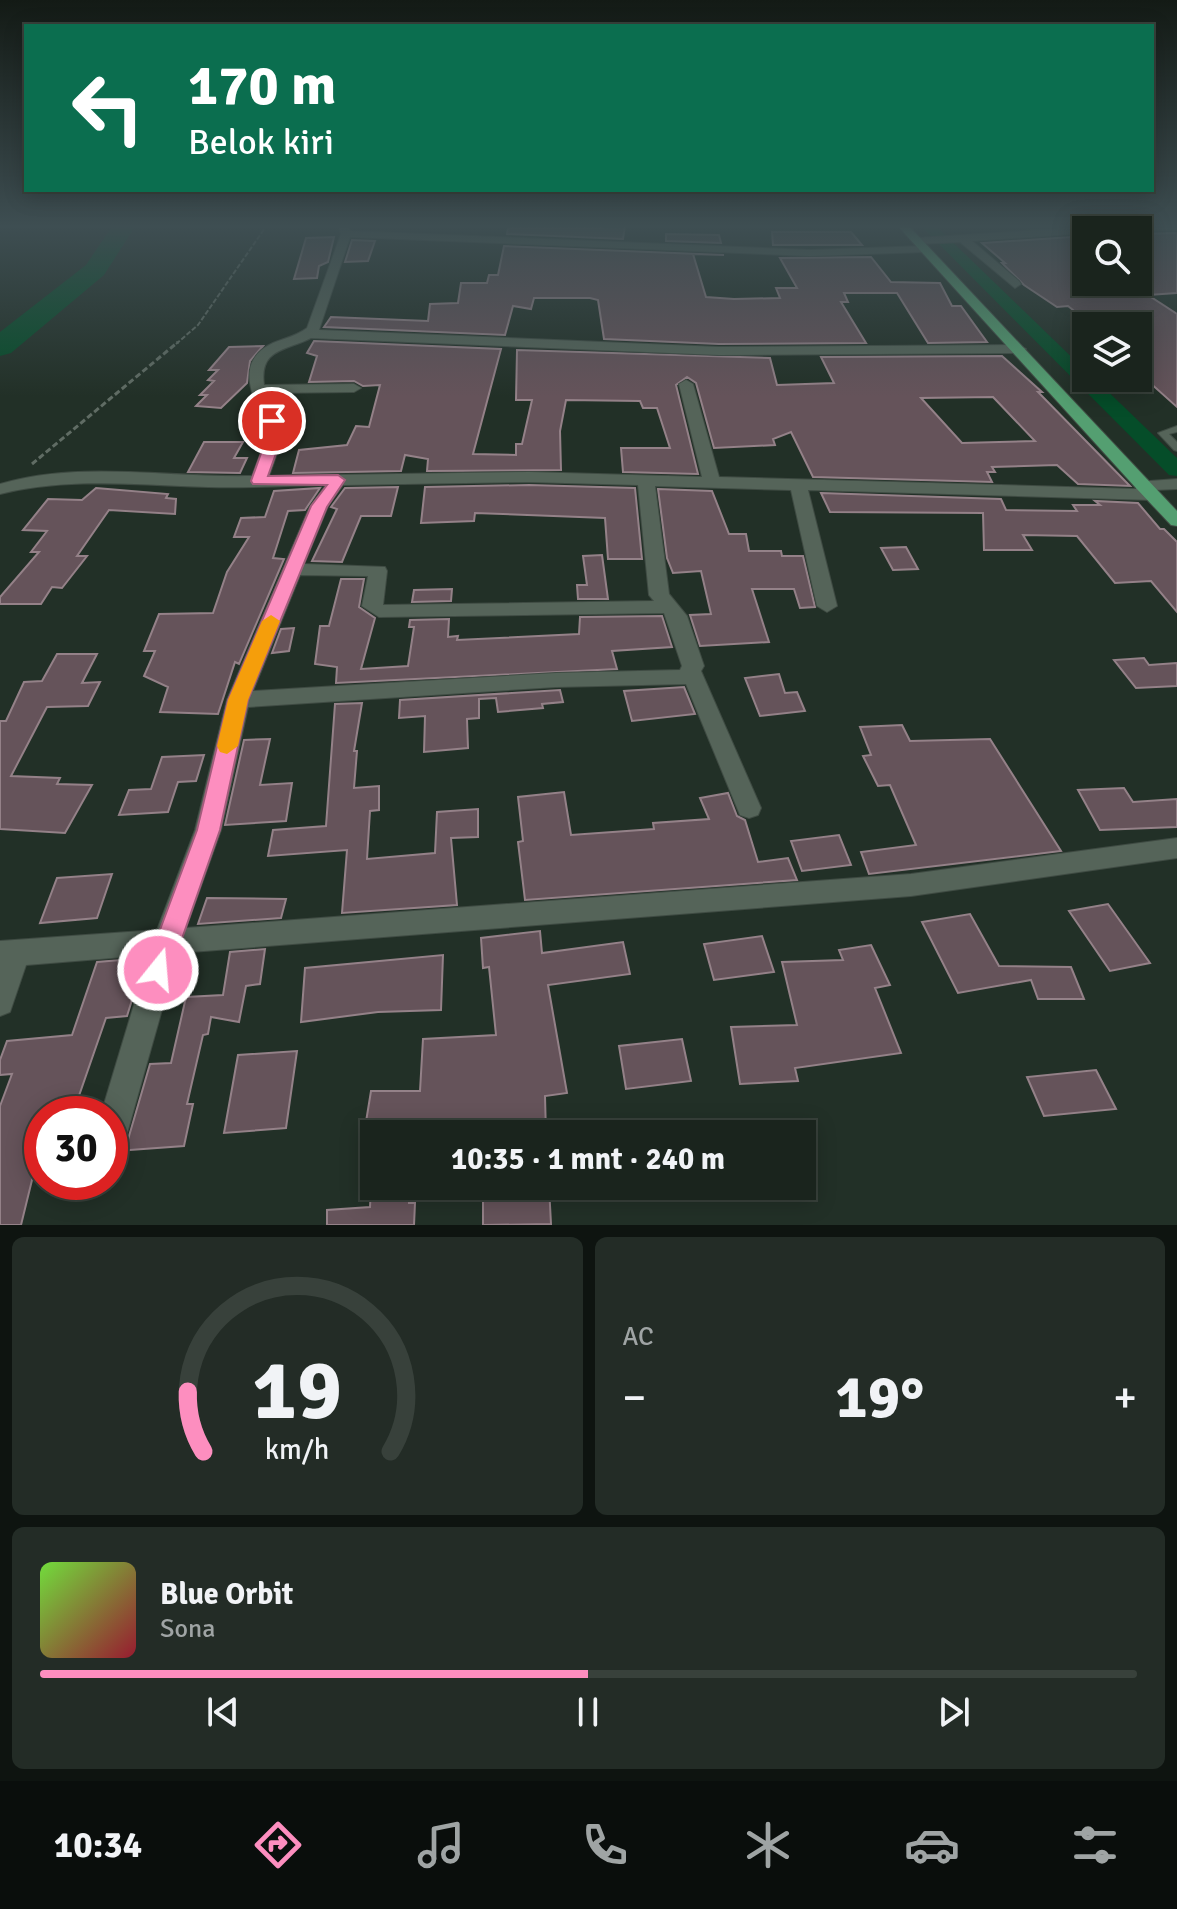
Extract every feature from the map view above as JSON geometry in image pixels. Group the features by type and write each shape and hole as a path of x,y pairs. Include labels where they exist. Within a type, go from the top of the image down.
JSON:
{"main road":[{"path":"958,282 1052,391 1158,487 1177,521"}],"street":[{"path":"309,334 317,322 329,282"},
{"path":"259,481 276,434 256,389 256,370 265,354 309,334 719,351 1019,349"},
{"path":"686,384 711,480"},
{"path":"256,389 354,388"},
{"path":"0,489 27,481 66,477 259,481 646,478 1158,487"},
{"path":"646,478 649,530 659,595 677,616 692,673 749,808"},
{"path":"122,1096 166,944 208,830 238,700 319,506 338,480"},
{"path":"798,483 827,606"},
{"path":"293,569 378,571 372,606 379,611 668,607"},
{"path":"238,700 556,680 682,679 692,673"},
{"path":"0,1002 8,954 911,885 1177,848"}],"lane":[{"path":"1177,429 1163,433 1177,448"}],"path":[{"path":"22,471 89,420 198,325 228,282"}],"building":[{"path":"702,282 706,297 734,299 780,298 776,288 797,288 794,282 940,283 952,306 961,306 987,342 928,343 897,293 844,293 848,302 841,302 866,343 719,344 604,339 598,300 590,298 534,298 531,309 513,306 505,335 324,327 331,317 428,321 430,304 458,303 461,283"},
{"path":"1021,282 1072,282 1072,296 1150,296 1177,314 1177,407 1152,385 1152,312 1076,312 1068,306 1057,307"},
{"path":"1152,282 1177,282 1177,293 1152,295"},
{"path":"314,341 501,349 473,454 516,455 516,444 522,444 532,400 516,400 517,350 770,358 777,385 834,383 821,357 1002,356 1042,392 1038,392 1130,486 1078,484 1057,465 992,467 995,472 987,472 992,482 813,477 791,432 773,439 775,445 714,448 696,383 687,377 676,385 698,474 623,472 621,448 670,448 657,408 643,408 640,401 566,400 560,431 561,470 427,471 428,459 405,455 401,471 293,473 299,450 347,445 356,426 369,427 380,385 363,386 354,381 309,382 317,356 307,353","holes":["993,397 1035,441 962,443 921,398"]},
{"path":"263,346 250,361 247,383 221,408 196,406 207,395 200,395 214,381 208,380 218,370 209,370 229,347"},
{"path":"204,442 243,442 234,458 247,458 240,473 188,472"},
{"path":"529,485 635,488 642,559 608,559 605,518 475,513 474,521 421,523 425,487"},
{"path":"398,487 391,516 361,516 342,562 312,561 337,509 331,507 345,488"},
{"path":"96,488 168,494 166,498 176,499 175,514 109,510 77,556 87,556 62,588 52,587 41,604 0,604 0,597 39,552 31,552 47,531 23,530 48,499 82,500"},
{"path":"320,488 305,510 288,511 273,558 284,559 239,664 235,662 218,714 160,712 168,687 144,676 155,651 144,651 159,614 213,613 227,572 249,537 234,537 241,518 265,517 274,491"},
{"path":"658,489 712,491 729,534 746,534 749,551 781,551 782,556 803,556 815,607 800,608 794,589 752,589 769,642 700,646 690,615 711,614 701,571 673,573 667,558"},
{"path":"821,493 1001,499 1006,510 1077,511 1073,505 1100,505 1095,501 1138,503 1160,529 1164,529 1177,542 1177,612 1151,581 1115,583 1077,536 1023,535 1032,550 984,550 983,513 830,512"},
{"path":"906,547 918,569 893,570 881,548"},
{"path":"602,555 608,599 578,599 577,585 587,585 583,556"},
{"path":"341,579 364,579 359,607 375,618 361,669 408,666 414,627 409,627 410,620 449,619 448,637 458,636 457,640 579,634 580,617 662,616 672,647 612,651 617,669 336,683 337,667 315,664 320,626 329,626"},
{"path":"452,589 451,601 412,602 414,590"},
{"path":"294,628 289,651 272,653 281,629"},
{"path":"57,654 97,654 82,683 100,682 88,706 47,707 11,776 60,778 57,784 92,785 65,833 0,829 0,721 6,721 24,682 42,681"},
{"path":"1144,658 1149,665 1177,663 1177,686 1136,688 1114,660"},
{"path":"779,674 785,693 797,692 805,711 760,716 745,678"},
{"path":"684,687 695,714 632,721 624,691"},
{"path":"560,690 563,702 542,704 543,708 498,712 496,698 479,699 479,718 467,719 468,748 424,752 425,716 399,718 400,700"},
{"path":"362,703 354,751 357,751 354,788 379,786 379,810 370,811 367,859 435,853 437,812 478,809 478,837 451,838 457,905 342,913 347,850 268,856 273,830 326,826 335,704"},
{"path":"902,725 910,741 990,739 1061,851 869,874 861,852 916,845 890,785 878,786 863,756 871,755 860,727"},
{"path":"270,739 260,785 292,783 286,821 225,825 244,740"},
{"path":"204,755 196,781 178,782 168,812 119,815 129,790 151,789 162,757"},
{"path":"1124,788 1133,802 1177,799 1177,827 1100,830 1078,790"},
{"path":"564,792 571,835 654,829 653,823 709,819 700,798 728,793 737,816 745,820 758,862 788,858 797,880 525,900 518,842 523,841 518,797"},
{"path":"839,835 851,865 802,871 791,841"},
{"path":"112,874 97,918 40,923 57,878"},
{"path":"207,898 286,899 281,918 198,924"},
{"path":"1108,904 1150,963 1110,971 1069,911"},
{"path":"970,914 999,966 1071,967 1084,999 1038,999 1031,980 958,993 922,922"},
{"path":"540,931 542,953 623,942 630,974 548,985 567,1093 545,1096 546,1120 366,1120 371,1091 420,1091 423,1039 496,1035 489,967 483,968 481,938"},
{"path":"762,936 774,972 714,980 704,944"},
{"path":"871,945 890,985 875,988 901,1053 795,1068 798,1081 740,1084 731,1027 797,1025 782,962 843,960 839,950"},
{"path":"265,949 260,984 246,986 239,1022 211,1017 208,1034 203,1035 187,1104 193,1104 184,1146 128,1150 128,1140 150,1064 171,1063 186,997 223,995 230,952"},
{"path":"443,955 441,1010 378,1012 301,1022 305,968"},
{"path":"145,958 127,1016 106,1018 79,1096 24,1096 24,1200 27,1200 21,1225 0,1225 0,1106 12,1074 0,1075 0,1060 7,1041 72,1035 97,962"},
{"path":"682,1039 691,1081 626,1089 619,1046"},
{"path":"297,1051 286,1128 224,1133 238,1055"},
{"path":"1096,1070 1116,1109 1044,1116 1027,1077"},
{"path":"370,1200 409,1200 409,1203 415,1203 414,1225 327,1225 327,1210 370,1207"},
{"path":"483,1200 550,1200 551,1224 483,1225"}],"waterway":[{"path":"0,347 80,282"},
{"path":"985,282 1177,470"}],"slow traffic":[{"path":"227,746 238,700 271,621"}],"route":[{"path":"158,970 208,830 238,700 319,506 338,480 259,481 276,434 272,421"}]}
